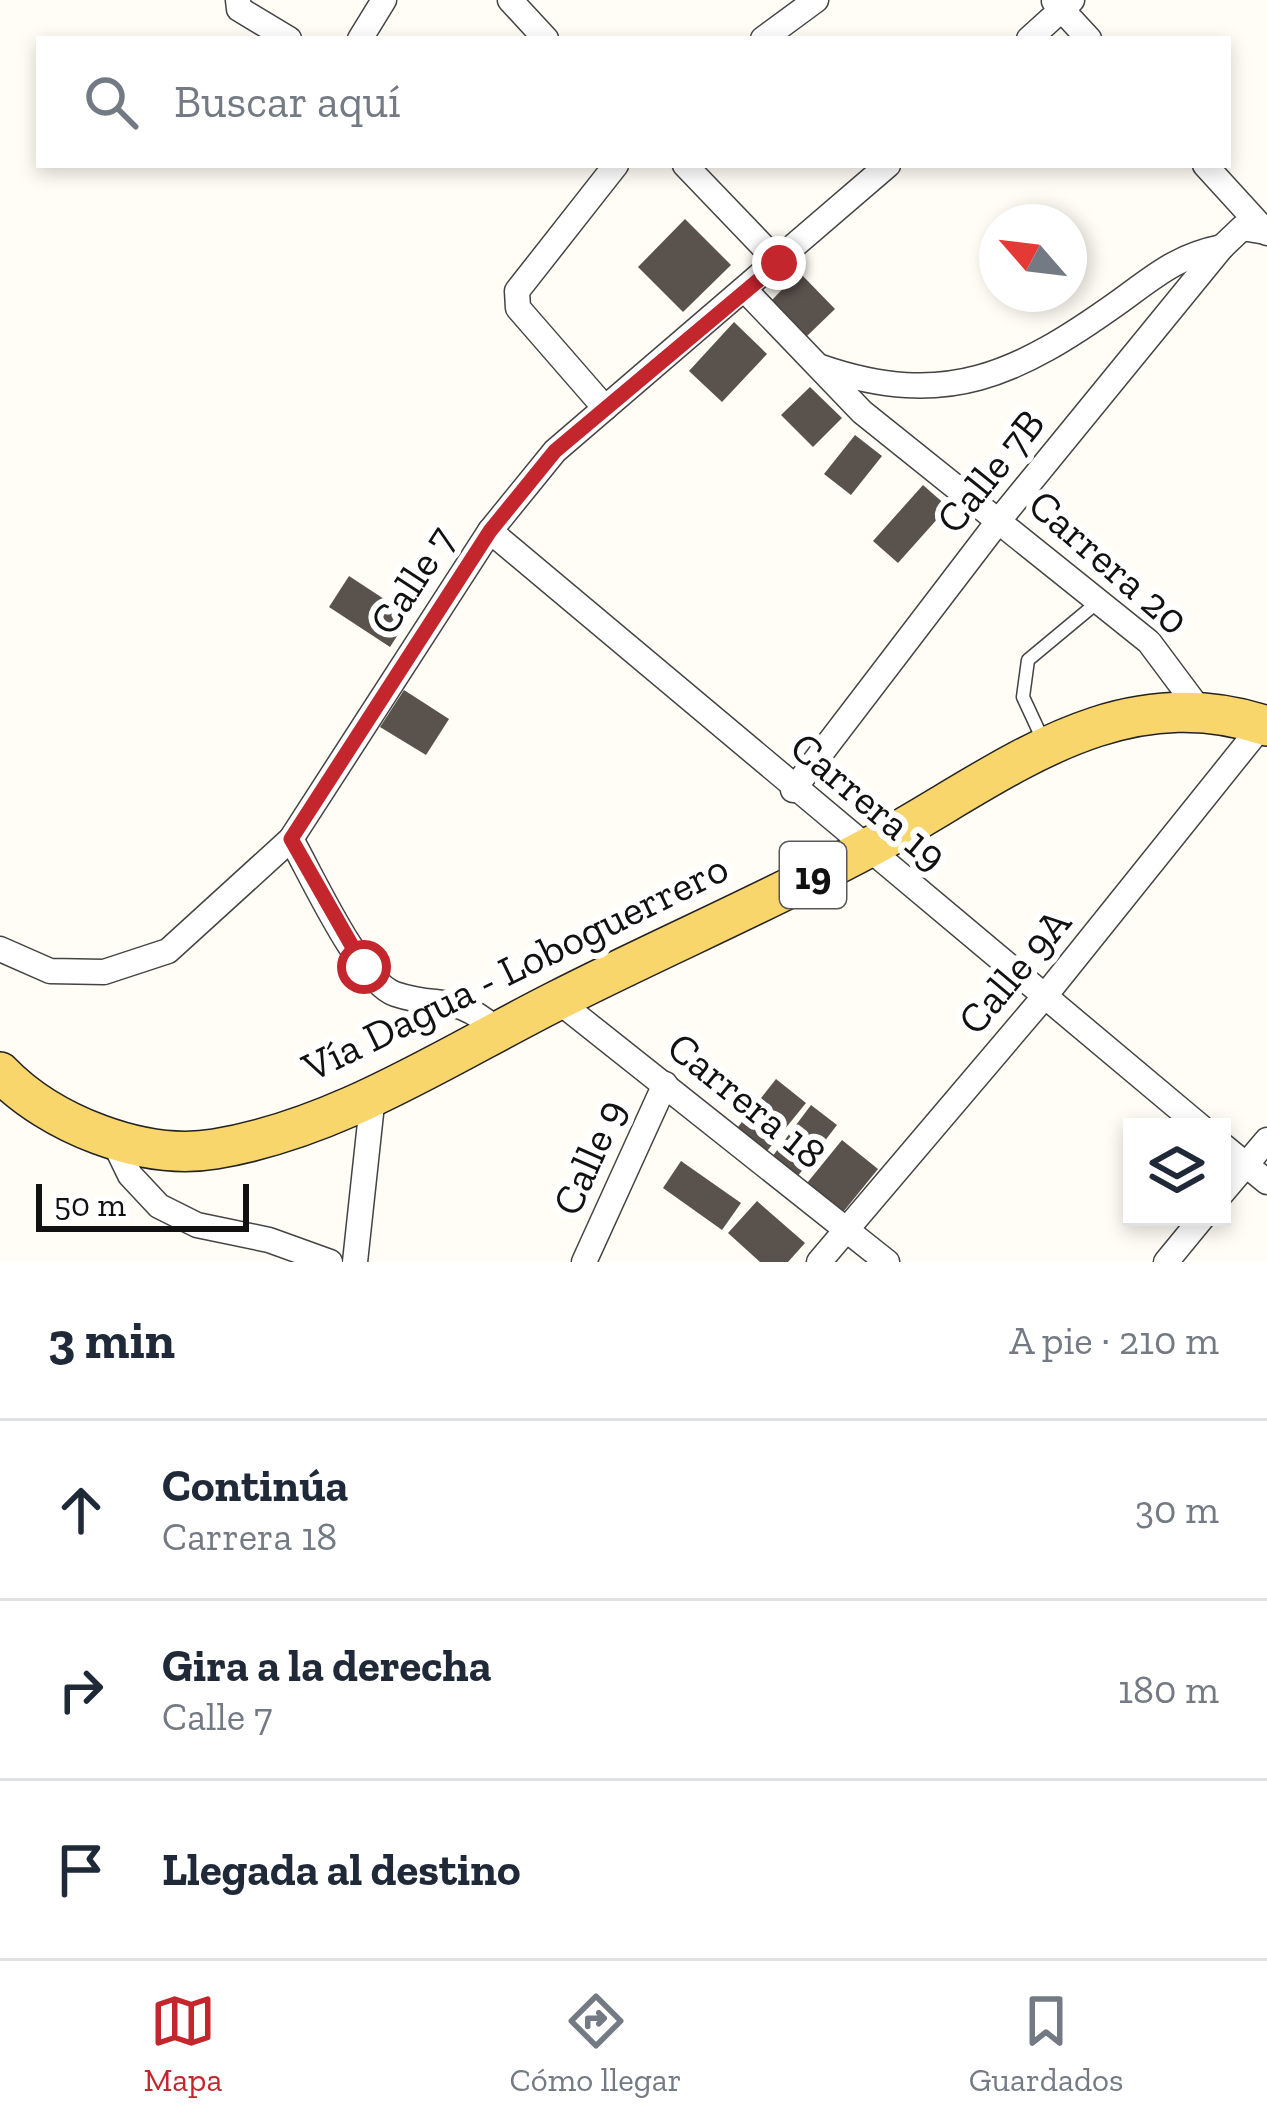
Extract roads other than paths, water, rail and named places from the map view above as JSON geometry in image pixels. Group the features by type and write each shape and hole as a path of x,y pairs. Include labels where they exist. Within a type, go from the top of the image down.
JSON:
{"main road":[{"name":"Vía Dagua - Loboguerrero","path":"0,1072 20,1093 147,1149 212,1150 281,1134 373,1095 866,849 1046,746 1150,710 1199,709 1265,725"}],"street":[{"path":"238,0 238,9 284,36"},
{"path":"362,36 384,0"},
{"path":"510,0 543,36"},
{"path":"768,36 816,0"},
{"path":"1032,36 1062,3 1087,36"},
{"path":"605,408 518,308 517,291 614,168"},
{"path":"688,168 779,263"},
{"name":"Calle 7","path":"0,949 50,971 104,972 167,951 291,839 490,531 555,451 885,168"},
{"path":"1208,168 1267,232"},
{"path":"813,365 858,380 920,386 985,380 1056,347 1185,254 1222,247 1242,228 1267,232"},
{"name":"Calle 7B","path":"793,790 1000,519 1222,247"},
{"name":"Carrera 20","path":"745,290 862,412 1149,642 1199,709"},
{"name":"Carrera 19","path":"490,531 793,790 1190,1118"},
{"name":"Calle 9A","path":"819,1262 1044,997 1265,725"},
{"path":"291,839 364,967 392,994 457,1001 498,1031"},
{"name":"Carrera 18","path":"557,1000 887,1262"},
{"name":"Calle 9","path":"584,1262 664,1084"},
{"path":"355,1262 373,1095"},
{"path":"111,1136 130,1175 158,1206 197,1225 269,1240 330,1262"},
{"path":"1231,1182 1267,1140"},
{"path":"1231,1152 1267,1182"},
{"path":"1166,1262 1196,1226"}],"lane":[{"path":"1046,746 1023,697 1028,660 1099,601"}]}
